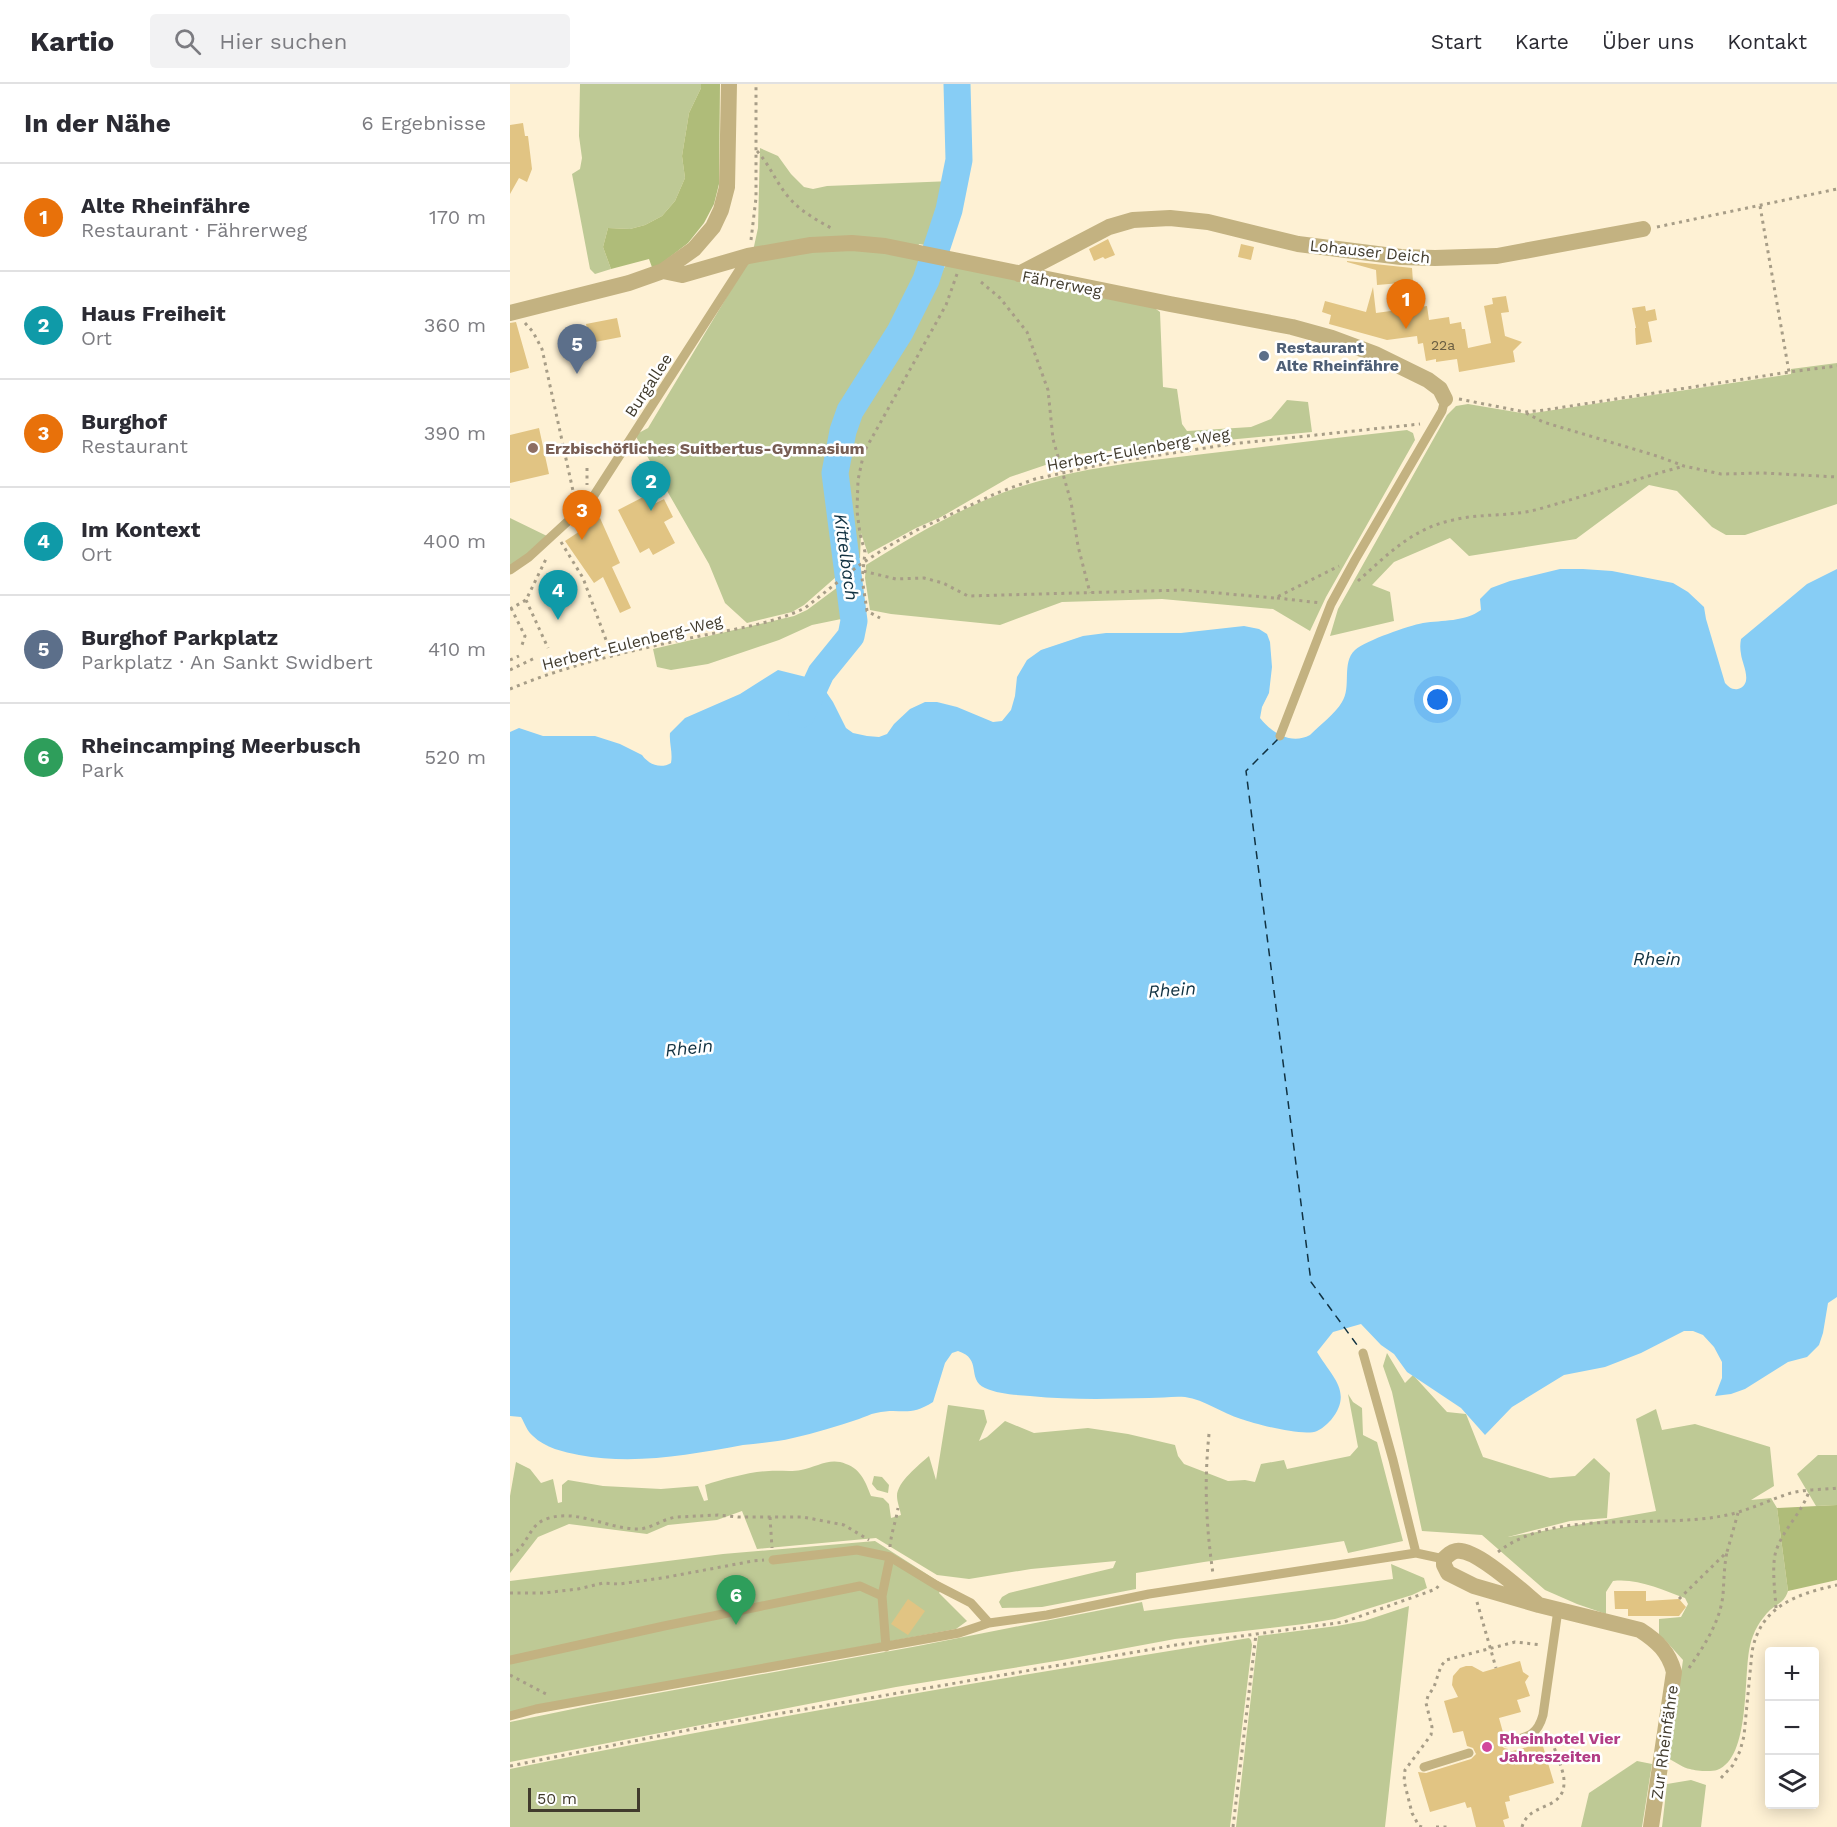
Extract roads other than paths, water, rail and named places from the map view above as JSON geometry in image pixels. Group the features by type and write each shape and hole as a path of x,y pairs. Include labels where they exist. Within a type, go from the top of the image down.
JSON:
{"street":[{"path":"522,314 561,306 663,271 694,249 713,227 722,210 727,187 729,84"},
{"name":"Lohauser Deich","path":"1019,274 1109,227 1133,220 1170,218 1208,222 1298,244 1401,257 1435,258 1497,256 1643,229"},
{"name":"Fährerweg","path":"663,271 681,275 748,256 811,245 852,243 885,246 1292,327 1332,338 1375,354 1428,380 1440,389 1445,399"},
{"path":"1446,1566 1449,1553 1458,1550 1473,1553 1539,1605"},
{"name":"Zur Rheinfähre","path":"1446,1566 1474,1586 1640,1630 1652,1637 1666,1652 1674,1672 1651,1827"}],"lane":[{"name":"Burgallee","path":"510,570 529,557 591,500 748,256"},
{"path":"1280,736 1331,604 1442,411 1445,399"},
{"path":"1363,1353 1416,1553"},
{"path":"773,1560 857,1550 888,1557 971,1603 989,1623"},
{"path":"510,1716 959,1634 989,1623 1047,1615 1149,1594 1416,1553 1446,1566"},
{"path":"886,1647 882,1596 888,1557"},
{"path":"510,1660 860,1586 882,1596"},
{"path":"1506,1742 1531,1735 1539,1727 1543,1715 1558,1610"},
{"path":"1424,1767 1469,1753"}],"water":[{"name":"Rhein","path":"1560,569 1612,571 1673,583 1688,592 1704,607 1725,683 1731,688 1738,689 1743,686 1746,678 1741,639 1807,584 1837,569 1837,1297 1828,1303 1819,1345 1807,1357 1788,1362 1745,1389 1715,1396 1722,1378 1722,1362 1714,1347 1703,1335 1693,1331 1684,1331 1641,1353 1605,1367 1564,1375 1512,1407 1485,1435 1461,1408 1407,1372 1394,1354 1381,1345 1361,1324 1333,1332 1317,1352 1338,1385 1340,1401 1338,1410 1331,1420 1321,1429 1311,1432 1291,1431 1257,1424 1185,1397 1075,1399 996,1392 979,1384 970,1359 958,1351 952,1353 945,1363 933,1402 917,1410 885,1411 787,1439 682,1455 621,1459 579,1455 543,1444 531,1434 521,1417 510,1416 510,732 519,728 543,736 595,736 620,744 642,755 652,764 667,765 671,763 670,733 685,718 740,694 778,670 818,680 833,702 846,728 853,733 879,737 887,734 910,709 925,702 937,702 957,707 993,722 1002,721 1011,710 1017,677 1027,660 1041,650 1083,636 1106,633 1181,633 1244,626 1259,629 1267,634 1270,642 1272,667 1269,693 1262,707 1260,718 1282,736 1303,738 1310,735 1342,702 1345,696 1348,662 1355,650 1361,646 1388,634 1423,623 1468,617 1481,610 1480,599 1491,588"}],"waterway":[{"name":"Kittelbach","path":"802,714 821,673 851,636 854,621 835,473 843,431 850,411 900,332 926,280 949,210 959,160 957,84"}],"place":[{"name":"Alte Rheinfähre","path":"1406,329"},
{"name":"Restaurant Alte Rheinfähre","path":"1264,356"},
{"name":"Burghof Parkplatz","path":"577,374"},
{"name":"Erzbischöfliches Suitbertus-Gymnasium","path":"533,448"},
{"name":"Haus Freiheit","path":"651,511"},
{"name":"Burghof","path":"582,540"},
{"name":"Im Kontext","path":"558,620"},
{"name":"Rheincamping Meerbusch","path":"736,1625"},
{"name":"Rheinhotel Vier Jahreszeiten","path":"1487,1747"}]}
